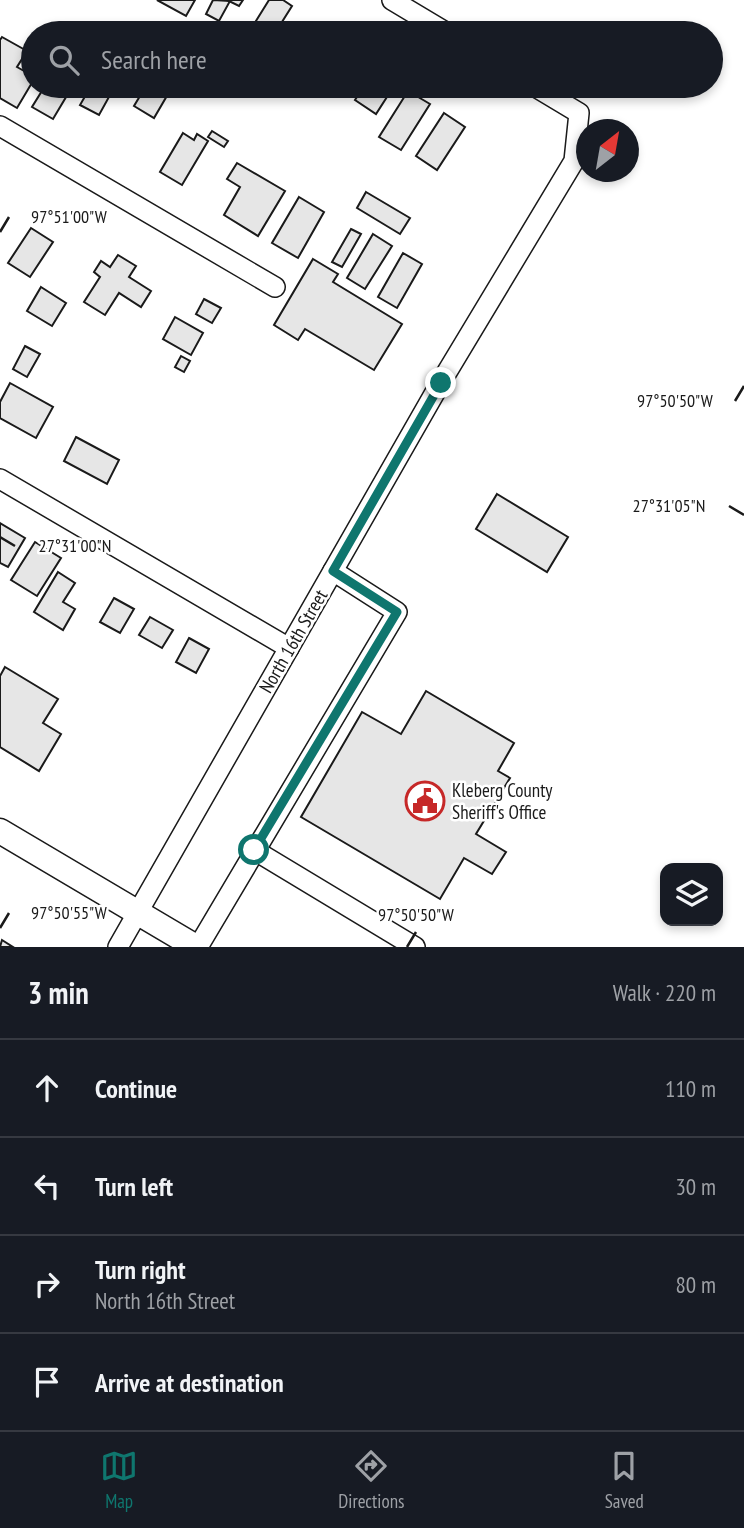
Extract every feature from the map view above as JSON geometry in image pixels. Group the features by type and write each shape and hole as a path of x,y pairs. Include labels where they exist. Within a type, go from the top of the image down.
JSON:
{"main road":[{"path":"0,831 197,947"}],"street":[{"path":"392,0 427,21"},
{"name":"North 16th Street","path":"118,947 441,383 574,160 579,113 554,98"},
{"path":"0,126 275,287"},
{"path":"0,479 289,648"},
{"path":"197,947 397,612 333,571"},
{"path":"254,850 415,947"}],"building":[{"path":"157,0 195,0 186,16"},
{"path":"213,0 230,1 219,21 206,14"},
{"path":"227,0 243,0 239,6"},
{"path":"269,0 283,0 292,6 283,21 256,21"},
{"path":"2,37 21,48 21,61 17,67 21,69 23,98 17,108 0,98"},
{"path":"38,98 65,98 53,119 32,107"},
{"path":"84,98 108,98 99,115 80,105"},
{"path":"139,98 166,98 154,118 134,106"},
{"path":"356,98 386,98 376,114 355,100"},
{"path":"404,98 420,98 430,104 401,150 379,137"},
{"path":"444,113 465,127 437,170 416,156"},
{"path":"212,131 228,141 224,147 208,137"},
{"path":"183,133 194,140 197,134 208,141 182,185 160,172"},
{"path":"237,163 285,191 258,236 224,215 240,187 227,179"},
{"path":"366,192 410,218 400,234 357,208"},
{"path":"299,197 324,212 298,258 272,243"},
{"path":"31,228 53,242 30,277 8,263"},
{"path":"351,229 361,234 342,267 332,262"},
{"path":"373,234 392,246 365,289 347,278"},
{"path":"403,253 422,264 397,308 378,297"},
{"path":"118,255 136,266 129,277 151,291 141,307 119,293 105,315 84,302 100,277 94,272 101,261 110,267"},
{"path":"313,259 338,274 333,282 402,324 374,370 305,329 298,340 274,325"},
{"path":"41,287 66,303 52,326 27,311"},
{"path":"204,299 221,308 212,323 196,314"},
{"path":"175,317 203,333 191,355 163,339"},
{"path":"25,346 40,354 27,377 13,369"},
{"path":"181,356 190,361 184,372 175,367"},
{"path":"10,383 53,407 36,438 0,418 0,402"},
{"path":"76,437 119,460 107,484 64,461"},
{"path":"497,494 568,537 547,572 476,529"},
{"path":"0,523 25,538 8,567 0,563"},
{"path":"35,542 61,558 37,596 11,580"},
{"path":"58,572 75,583 63,602 75,609 63,630 34,612"},
{"path":"114,598 134,609 120,633 100,622"},
{"path":"150,617 173,630 162,648 139,635"},
{"path":"189,638 209,649 196,673 176,662"},
{"path":"5,667 58,699 43,723 61,734 39,771 0,747 0,676"},
{"path":"426,691 514,743 498,771 510,778 476,834 506,852 492,874 464,858 440,899 301,817 362,712 401,734"},
{"path":"2,940 13,947 0,947"}],"place":[{"name":"Kleberg County Sheriff's Office","path":"425,801"}],"route":[{"path":"254,850 397,612 333,571 441,383"}]}
